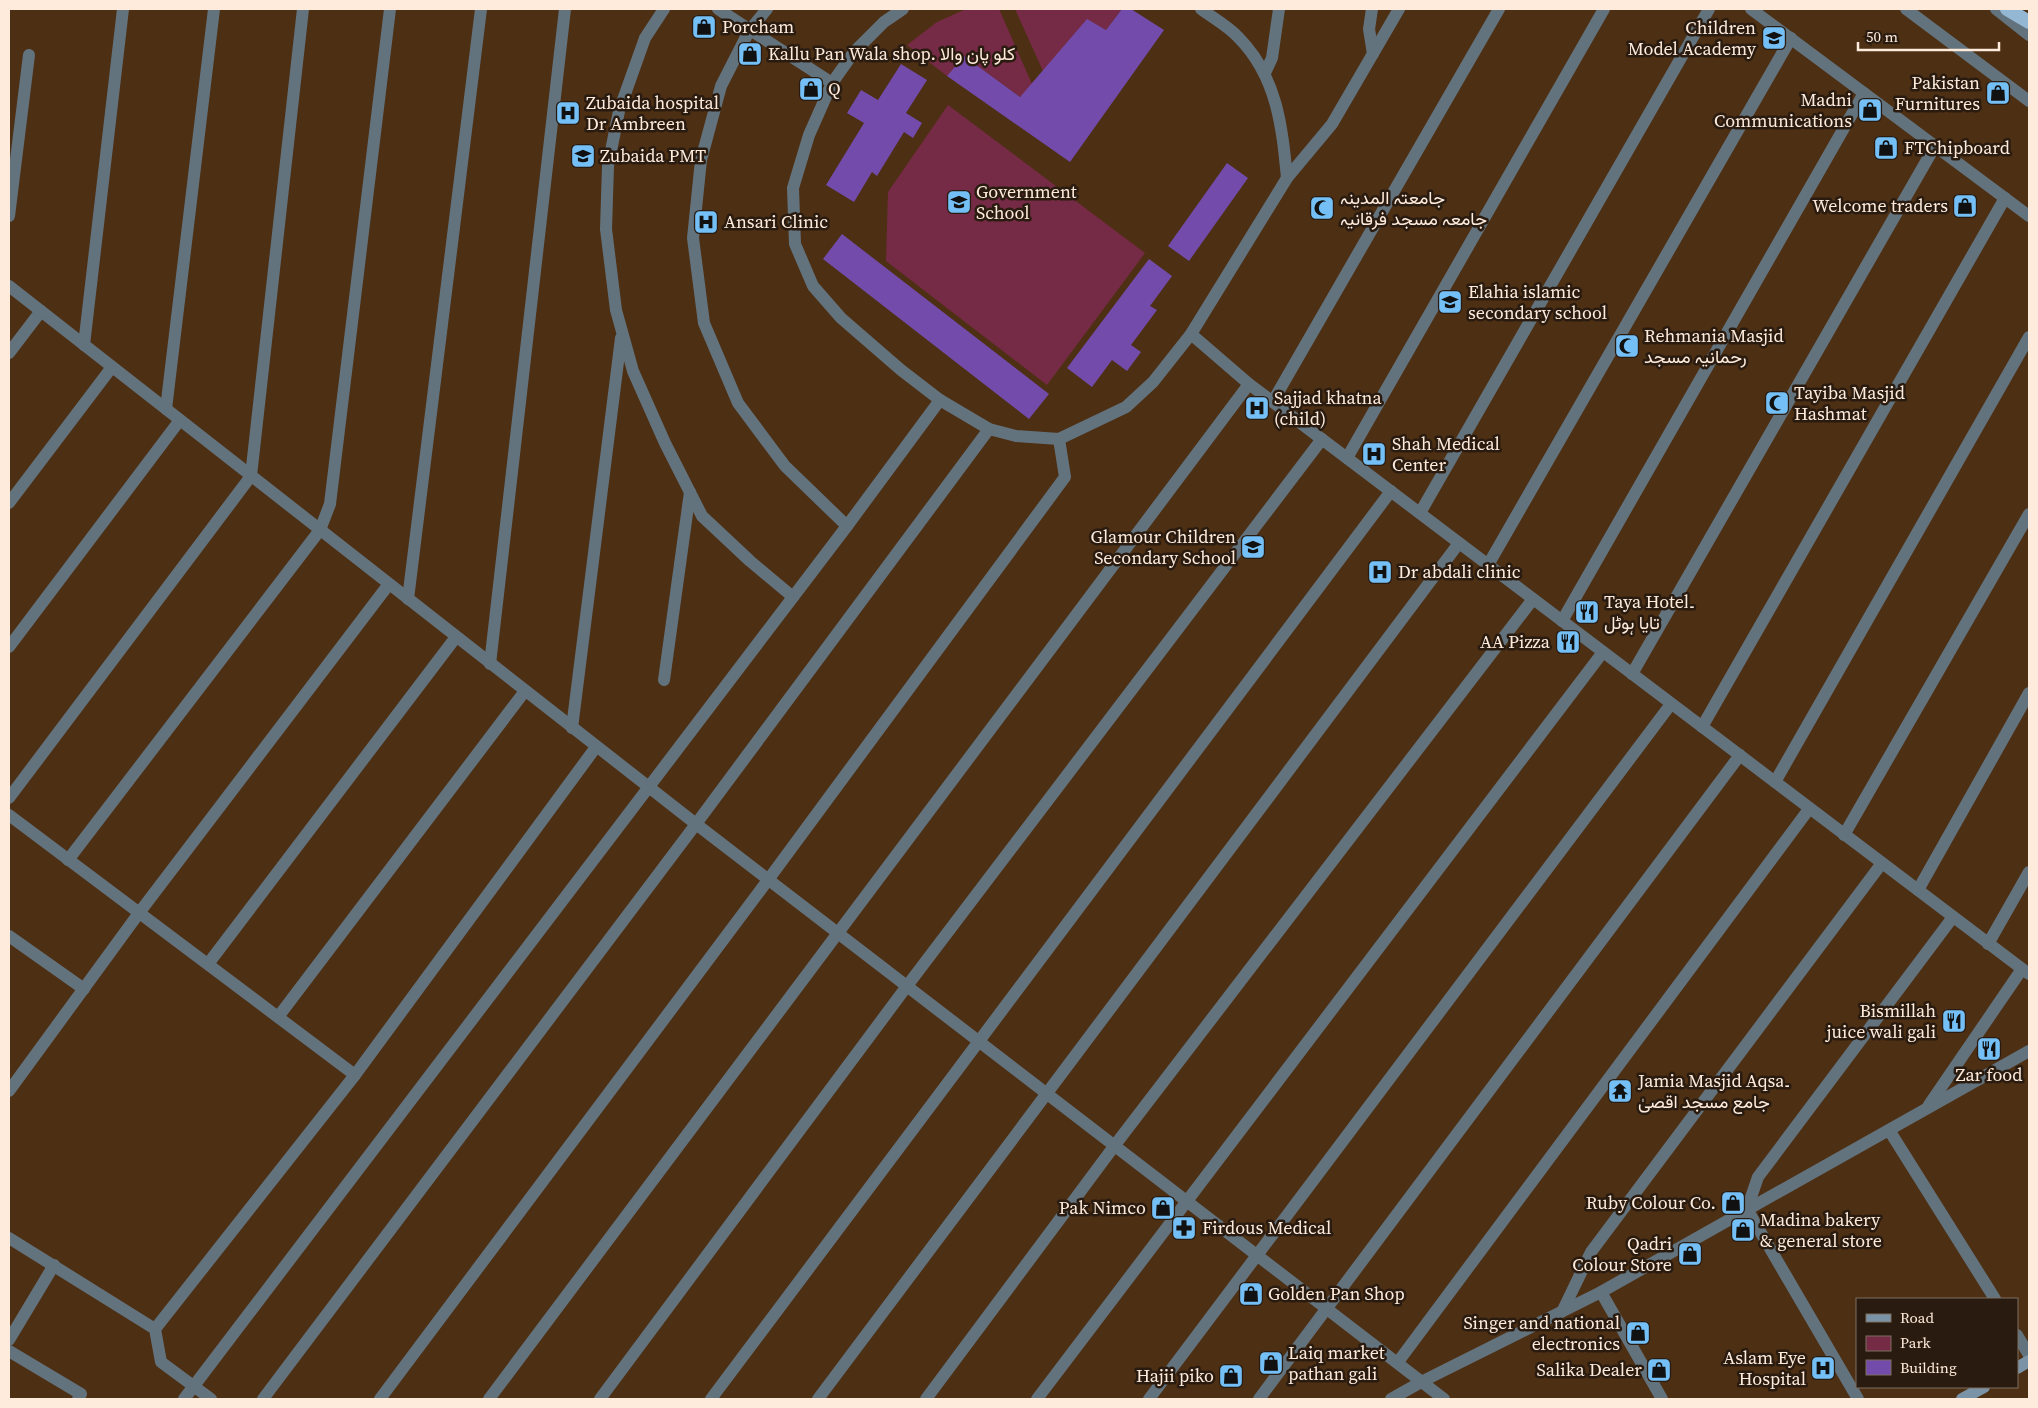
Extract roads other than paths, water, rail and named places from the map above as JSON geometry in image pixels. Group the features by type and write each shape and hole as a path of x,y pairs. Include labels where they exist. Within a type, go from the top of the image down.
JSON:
{"highway":[{"path":"2006,9 2029,22"}],"main road":[{"path":"2018,1367 2029,1361"},
{"path":"1962,1399 1982,1388"}],"street":[{"path":"84,344 123,9"},
{"path":"166,409 214,9"},
{"path":"9,798 251,476 303,9"},
{"path":"68,860 320,530 330,504 390,9"},
{"path":"408,599 481,9"},
{"path":"490,664 565,9"},
{"path":"664,9 645,38 619,112 608,166 606,229 616,310 633,371 665,443 702,516 750,561 793,597"},
{"path":"718,9 749,31 832,83"},
{"path":"767,9 749,31 721,86 701,160 693,238 704,323 738,403 785,466 847,526"},
{"path":"903,9 884,22 854,52 832,83 809,135 793,188 795,244 813,286 841,318 901,370 940,400 989,429 1016,436 1059,439 1126,407 1153,382 1191,334 1286,178 1332,124 1399,9"},
{"path":"1201,9 1238,37 1265,73 1282,124 1286,178"},
{"path":"1265,73 1272,58 1279,9"},
{"path":"1372,9 1369,29 1372,54"},
{"path":"1273,401 1500,9"},
{"path":"1347,458 1604,9"},
{"path":"1420,513 1709,9"},
{"path":"1751,9 2029,216"},
{"path":"1906,9 2029,101"},
{"path":"1996,9 2029,35"},
{"path":"1488,565 1791,38"},
{"path":"9,216 29,55"},
{"path":"1562,620 1864,93"},
{"path":"1632,674 1935,146"},
{"path":"1702,727 2005,198"},
{"path":"9,286 648,787 1444,1399"},
{"path":"9,353 41,311"},
{"path":"572,728 622,332"},
{"path":"1191,334 1249,384 2026,972 1926,1108"},
{"path":"1774,782 2029,337"},
{"path":"9,503 112,367"},
{"path":"489,1399 1249,384"},
{"path":"184,1399 847,526 940,400"},
{"path":"9,647 180,420"},
{"path":"263,1399 696,824 989,429"},
{"path":"380,1399 768,880 1065,477 1059,439"},
{"path":"600,1399 907,986 1322,439"},
{"path":"711,1399 1391,491"},
{"path":"664,680 690,492"},
{"path":"1844,835 2029,514"},
{"path":"818,1399 1459,543"},
{"path":"9,1090 139,913 389,584"},
{"path":"926,1399 1115,1145 1533,599"},
{"path":"208,964 456,637"},
{"path":"1037,1399 1603,652"},
{"path":"278,1017 525,691"},
{"path":"1918,890 2029,693"},
{"path":"1148,1399 1671,704"},
{"path":"155,1329 355,1074 596,746"},
{"path":"1259,1399 1740,755"},
{"path":"1398,1362 1809,809"},
{"path":"9,815 355,1074"},
{"path":"1563,1310 1591,1252 1882,863"},
{"path":"1988,944 2029,872"},
{"path":"1858,1399 1748,1209 1758,1177 1953,917"},
{"path":"9,936 84,988"},
{"path":"1391,1399 1422,1381 1601,1292 2029,1051"},
{"path":"1889,1130 1993,1298"},
{"path":"9,1238 155,1329 161,1362 211,1399"},
{"path":"9,1340 54,1265"},
{"path":"1601,1292 1662,1399"},
{"path":"2018,1337 2029,1355"},
{"path":"9,1351 81,1394 78,1399"}],"place":[{"name":"Porcham","path":"704,27"},
{"name":"Children Model Academy","path":"1774,38"},
{"name":"Kallu Pan Wala shop. کلو پان والا","path":"750,54"},
{"name":"Q","path":"811,89"},
{"name":"Pakistan Furnitures","path":"1998,93"},
{"name":"Madni Communications","path":"1870,110"},
{"name":"Zubaida hospital Dr Ambreen","path":"568,113"},
{"name":"FTChipboard","path":"1886,148"},
{"name":"Zubaida PMT","path":"583,156"},
{"name":"Government School","path":"959,202"},
{"name":"Welcome traders","path":"1965,206"},
{"name":"جامعتہ المدینہ جامعہ مسجد فرقانیہ","path":"1322,208"},
{"name":"Ansari Clinic","path":"706,222"},
{"name":"Elahia islamic secondary school","path":"1450,302"},
{"name":"Rehmania Masjid رحمانیہ مسجد","path":"1627,346"},
{"name":"Tayiba Masjid Hashmat","path":"1777,403"},
{"name":"Sajjad khatna (child)","path":"1257,408"},
{"name":"Shah Medical Center","path":"1374,454"},
{"name":"Glamour Children Secondary School","path":"1253,547"},
{"name":"Dr abdali clinic","path":"1380,572"},
{"name":"Taya Hotel۔ تایا ہوٹل","path":"1587,612"},
{"name":"AA Pizza","path":"1568,642"},
{"name":"Bismillah juice wali gali","path":"1954,1021"},
{"name":"Zar food","path":"1989,1049"},
{"name":"Jamia Masjid Aqsa۔ جامع مسجد اقصیٰ","path":"1620,1091"},
{"name":"Ruby Colour Co.","path":"1733,1203"},
{"name":"Pak Nimco","path":"1163,1208"},
{"name":"Firdous Medical","path":"1184,1228"},
{"name":"Madina bakery & general store","path":"1743,1230"},
{"name":"Qadri Colour Store","path":"1690,1254"},
{"name":"Golden Pan Shop","path":"1251,1294"},
{"name":"Singer and national electronics","path":"1638,1333"},
{"name":"Laiq market pathan gali","path":"1271,1363"},
{"name":"Aslam Eye Hospital","path":"1823,1368"},
{"name":"Salika Dealer","path":"1659,1370"},
{"name":"Hajii piko","path":"1231,1376"}]}
